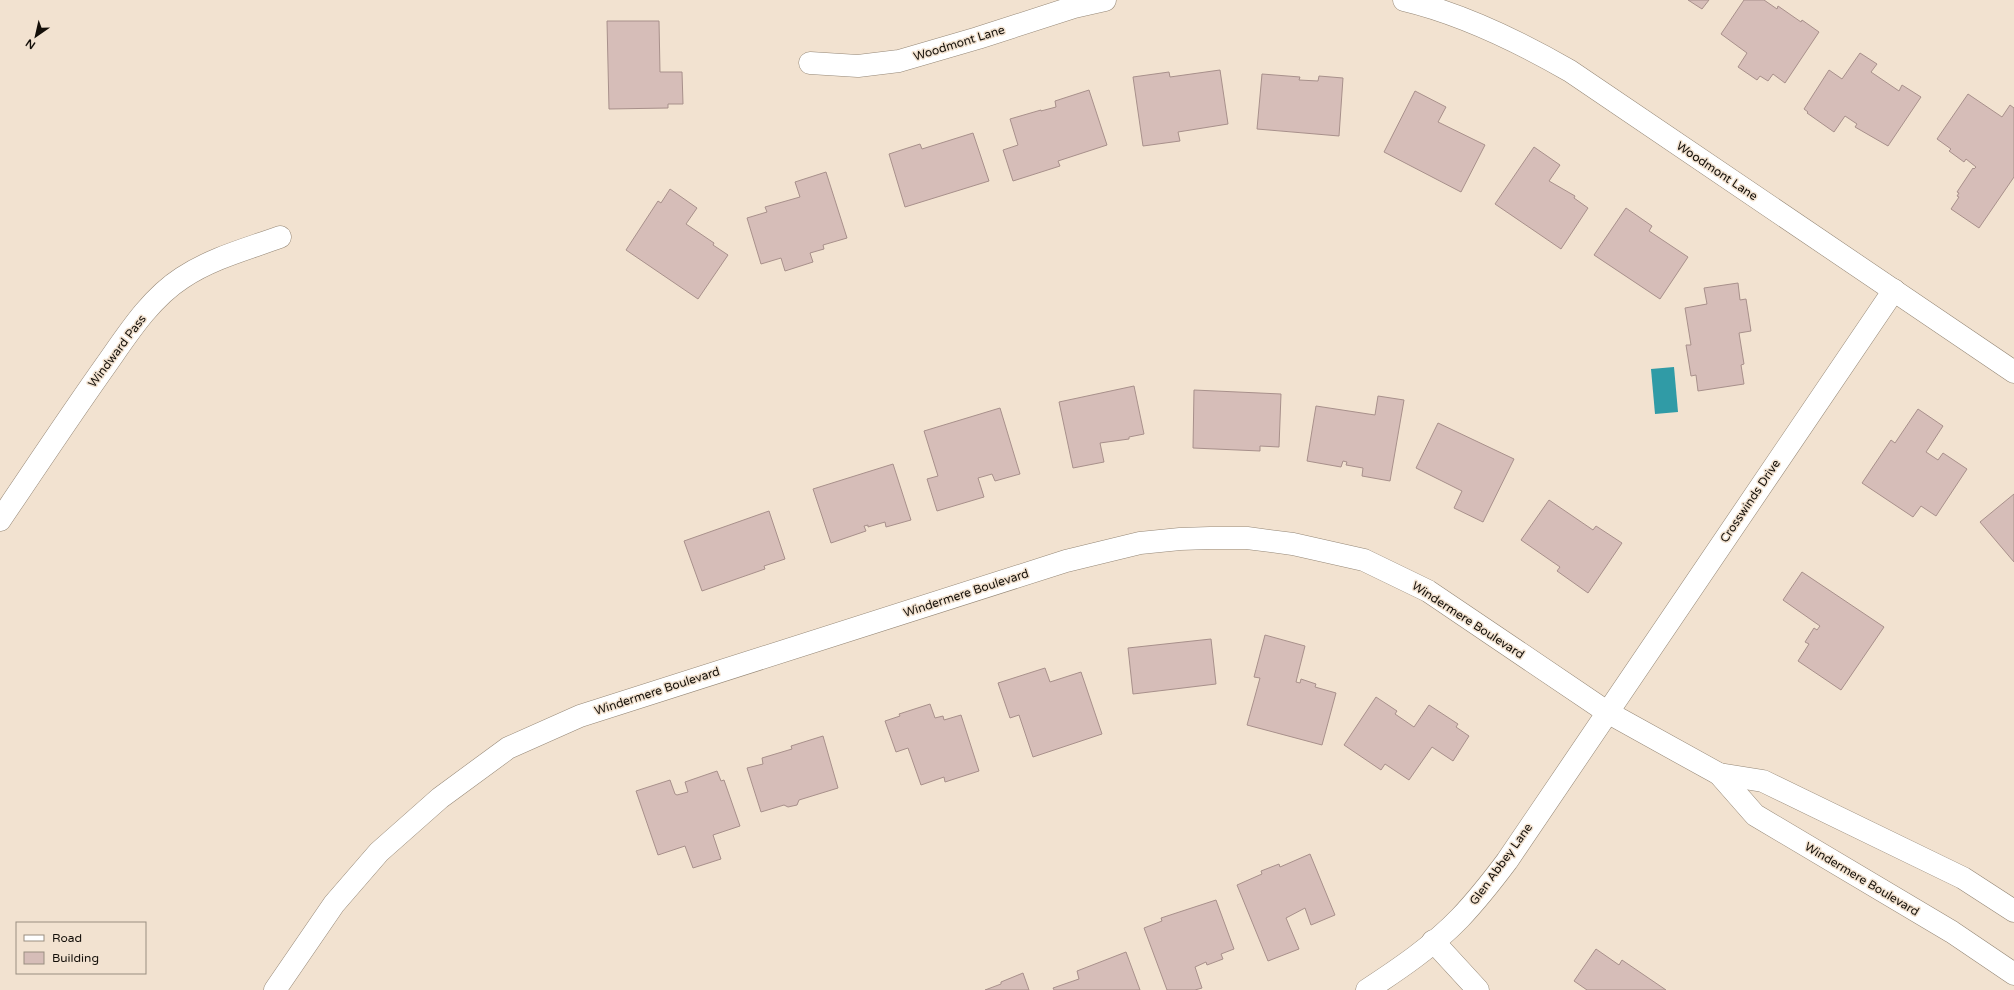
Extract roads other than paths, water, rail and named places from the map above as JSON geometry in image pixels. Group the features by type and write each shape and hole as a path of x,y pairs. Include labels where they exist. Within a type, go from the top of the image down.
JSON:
{"street":[{"name":"Woodmont Lane","path":"810,63 858,66 899,61 972,40 1074,7 1105,0"},
{"name":"Woodmont Lane","path":"1404,0 1460,18 1510,38 1570,71 2014,372"},
{"name":"Windward Pass","path":"0,520 134,326 155,302 181,278 210,261 280,237"},
{"name":"Crosswinds Drive","path":"1607,712 1894,290"},
{"name":"Windermere Boulevard","path":"275,990 334,904 379,852 440,798 508,748 586,714 1066,561 1140,543 1180,538 1247,538 1293,544 1364,560 1428,591 1607,712 1719,774 1755,815 1952,932 2014,974"},
{"name":"Glen Abbey Lane","path":"1367,990 1459,920 1481,895 1507,861 1607,712"},
{"name":"Windermere Boulevard","path":"1719,774 1763,781 1963,878 2014,911"},
{"path":"1433,941 1478,990"}],"water":[{"path":"1674,367 1678,412 1655,414 1651,369"}]}
